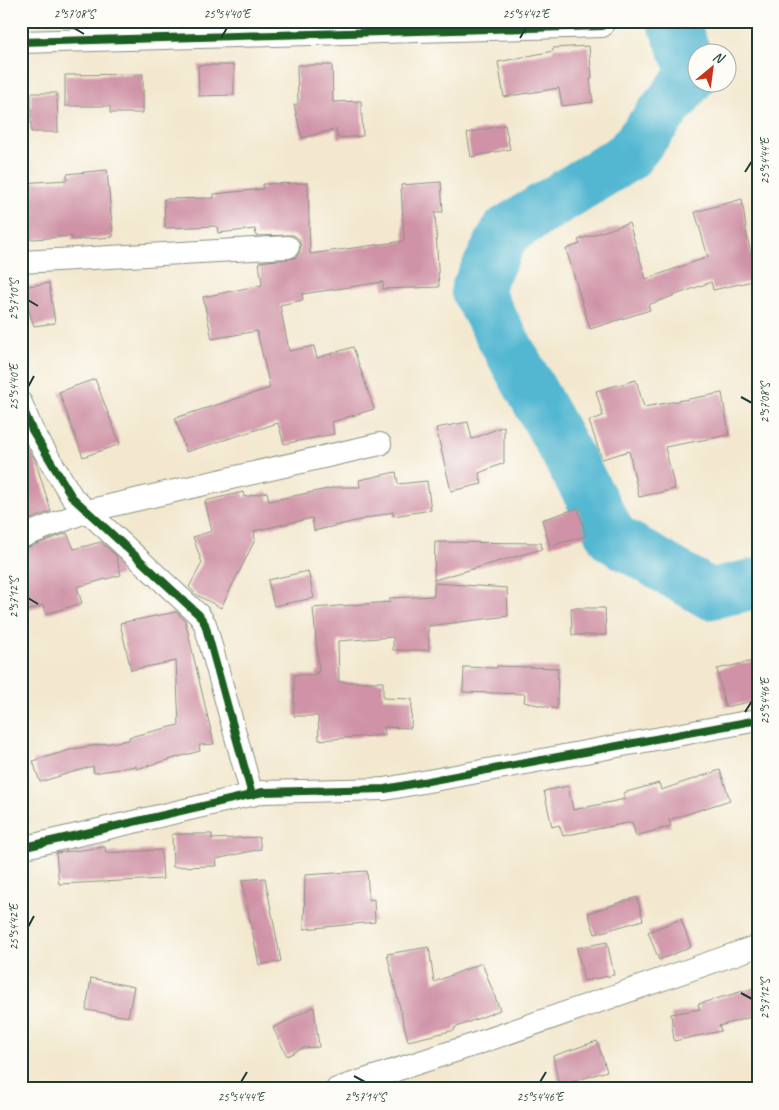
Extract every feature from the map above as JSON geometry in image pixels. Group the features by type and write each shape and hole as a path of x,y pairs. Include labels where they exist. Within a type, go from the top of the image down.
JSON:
{"street":[{"path":"21,42 602,26"},
{"path":"21,262 288,247"},
{"path":"23,413 72,497 199,615 205,624 252,794"},
{"path":"21,537 86,511 380,444"},
{"path":"21,848 252,794 385,789 758,720"},
{"path":"337,1089 473,1045 758,946"}],"building":[{"path":"589,46 593,102 562,106 559,88 504,97 498,62 553,51 553,48"},
{"path":"198,65 234,65 234,95 199,96"},
{"path":"297,65 332,65 333,102 361,101 363,136 337,138 336,129 302,138 294,105 298,104"},
{"path":"143,74 143,113 110,113 110,106 65,106 65,75"},
{"path":"31,93 57,93 58,132 31,132"},
{"path":"505,125 510,149 471,157 467,133"},
{"path":"107,170 113,237 72,240 72,236 21,240 21,183 67,180 67,174"},
{"path":"441,182 443,212 435,212 439,287 383,289 383,282 302,294 303,300 280,305 289,351 314,346 317,358 353,347 374,409 332,422 334,434 284,444 278,423 186,452 175,418 270,388 257,331 212,339 203,297 262,285 259,262 295,258 301,246 299,239 293,235 256,236 255,229 218,233 217,226 165,228 164,199 214,198 214,194 263,189 263,184 308,183 310,254 404,241 401,185"},
{"path":"742,199 747,236 757,280 713,290 711,282 648,305 650,310 590,329 566,249 580,244 578,240 629,223 646,279 708,257 695,212"},
{"path":"49,283 55,323 34,326 21,287"},
{"path":"95,379 120,444 83,457 59,392"},
{"path":"636,380 644,407 722,393 729,435 665,447 675,489 639,497 629,451 602,459 589,421 603,416 596,391"},
{"path":"468,422 472,439 504,426 504,463 479,473 482,484 451,491 436,428"},
{"path":"21,438 35,460 51,511 21,523"},
{"path":"396,472 398,484 427,481 431,510 393,516 393,512 314,531 312,518 254,531 255,540 221,608 197,595 189,587 202,563 193,537 212,531 205,501 243,492 244,497 267,492 269,501 337,487 360,487 359,480"},
{"path":"578,508 586,536 550,546 542,520"},
{"path":"67,533 74,549 101,542 116,556 121,575 77,587 82,603 46,614 43,605 21,613 21,550"},
{"path":"435,542 541,543 542,549 434,580"},
{"path":"308,571 314,598 274,606 268,580"},
{"path":"434,583 507,588 508,616 428,626 429,650 393,650 393,637 338,641 339,682 383,682 383,698 412,699 411,728 384,727 385,735 319,740 318,716 294,716 294,675 316,675 316,672 319,672 313,608 390,602 390,598 434,596"},
{"path":"571,608 605,608 606,635 572,635"},
{"path":"176,612 185,620 214,744 199,745 200,751 136,769 136,766 94,773 93,766 40,782 33,761 73,749 129,740 129,737 179,725 176,661 131,670 120,623"},
{"path":"758,660 758,700 725,707 717,669"},
{"path":"497,666 558,668 557,709 524,702 525,694 463,692 464,667 497,668"},
{"path":"720,770 730,800 669,820 671,826 636,836 632,822 563,836 559,825 552,827 544,791 568,786 573,810 625,799 623,793 659,783 661,790"},
{"path":"172,834 212,834 212,839 259,837 261,849 216,859 217,866 173,867"},
{"path":"105,847 106,853 161,850 163,879 59,884 56,853"},
{"path":"367,871 369,900 374,899 375,922 304,929 305,875"},
{"path":"265,878 281,961 259,965 242,880"},
{"path":"637,897 643,920 595,934 588,913"},
{"path":"681,919 691,947 659,960 648,932"},
{"path":"607,942 614,975 584,981 577,948"},
{"path":"429,947 434,982 482,963 500,1010 454,1028 455,1030 408,1041 387,954"},
{"path":"91,978 134,987 128,1017 86,1010"},
{"path":"758,987 758,1015 719,1026 721,1031 674,1041 671,1014 700,1009 698,1004"},
{"path":"314,1007 319,1047 303,1048 287,1056 273,1028"},
{"path":"597,1041 607,1071 559,1086 553,1056"}],"waterway":[{"path":"672,21 694,73 628,156 506,231 476,290 613,538 710,594 758,583"}],"cycle path":[{"path":"21,42 602,26"},
{"path":"21,403 32,430 72,497 199,615 205,624 252,795"},
{"path":"21,848 263,792 385,789 758,720"}]}
